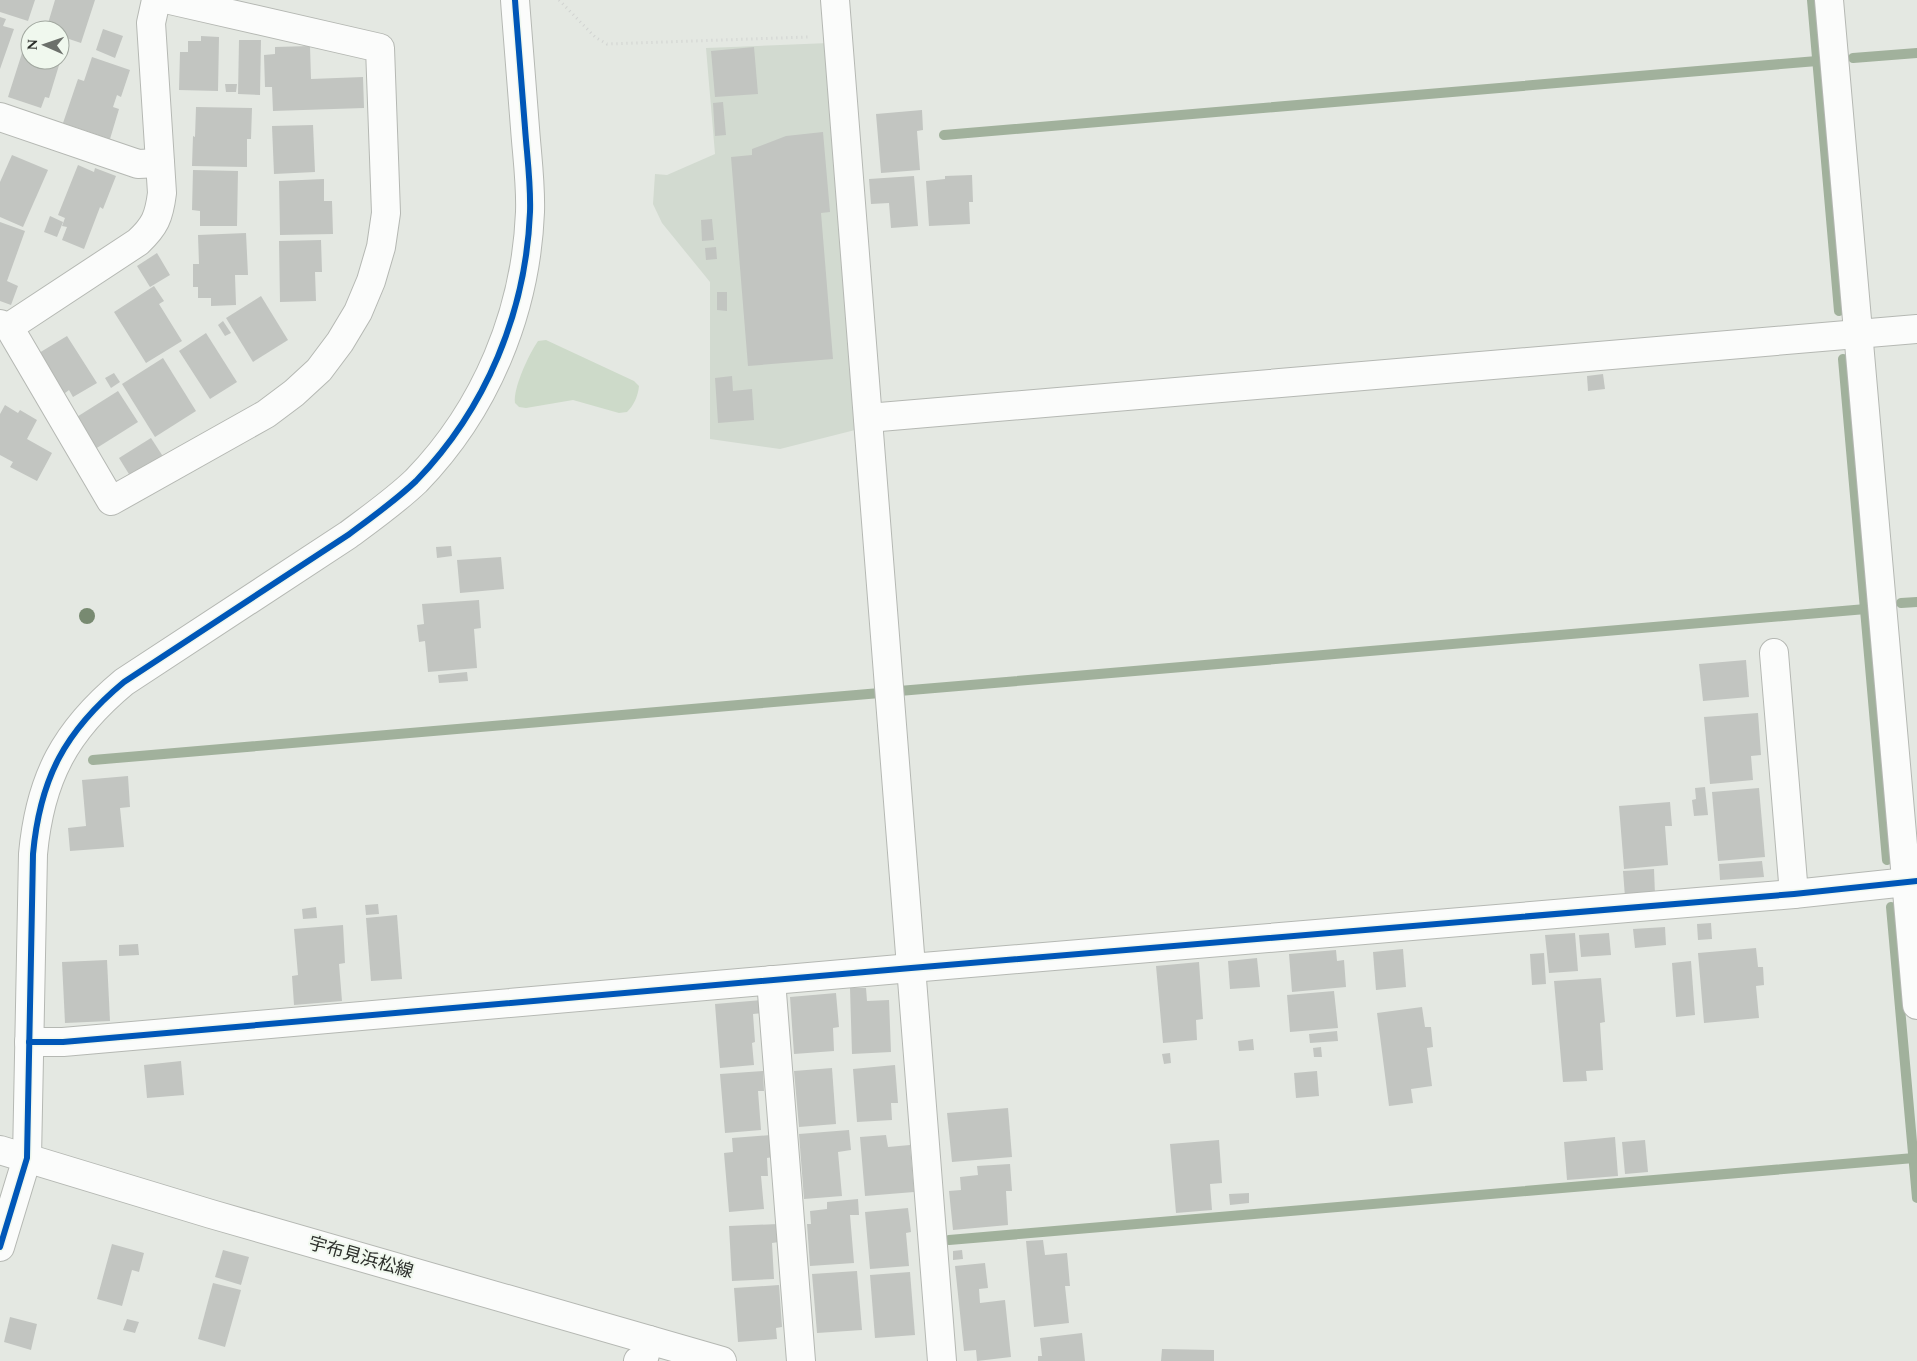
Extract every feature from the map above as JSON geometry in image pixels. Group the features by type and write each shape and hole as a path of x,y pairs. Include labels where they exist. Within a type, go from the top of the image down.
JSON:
{"street":[{"path":"156,0 151,23 162,193 160,212 152,229 138,242 4,325 111,501 266,414 294,393 319,370 340,342 358,312 374,272 381,247 386,213 380,48 170,0"},
{"path":"0,1247 27,1158 34,854 36,826 42,797 52,770 82,722 102,700 124,682 383,510 415,482 444,450 468,414 490,377 506,337 519,296 527,253 530,210 528,167 515,0"},
{"path":"835,0 942,1361"},
{"path":"1829,0 1858,334 1912,881 1917,1005"},
{"path":"0,118 138,164 160,162"},
{"path":"868,418 1917,329"},
{"path":"1774,653 1794,894"},
{"path":"29,1042 62,1042 1794,894 1912,881"},
{"path":"772,980 801,1361"},
{"name":"宇布見浜松線","path":"0,1150 644,1350 722,1361"}],"path":[{"path":"558,0 594,37 607,44 838,35"}],"shaded area":[{"path":"829,43 859,429 780,449 710,439 710,282 662,223 653,204 655,174 667,175 715,154 706,48"}],"green space":[{"path":"546,340 634,381 639,386 635,400 627,412 619,413 573,400 526,408 519,407 515,403 515,397 522,371 538,341"}],"building":[{"path":"0,0 35,0 28,20 0,12"},
{"path":"55,0 95,0 81,43 70,39 70,20 49,20"},
{"path":"0,17 6,19 3,26 14,29 0,69"},
{"path":"103,29 123,36 115,58 96,50"},
{"path":"201,36 219,37 218,91 179,90 180,52 188,52 188,41 201,41"},
{"path":"239,40 261,40 260,95 238,94"},
{"path":"310,46 311,79 363,77 364,108 273,111 272,87 265,87 264,55 275,54 275,47"},
{"path":"754,47 758,94 715,97 711,51"},
{"path":"92,57 130,70 121,97 117,95 113,107 119,109 110,139 63,123 78,79 84,81"},
{"path":"20,59 20,70 58,70 49,98 45,97 41,108 8,97"},
{"path":"225,84 237,84 236,92 226,92"},
{"path":"723,102 726,135 715,136 713,103"},
{"path":"196,107 252,108 251,139 247,139 247,167 192,166"},
{"path":"922,110 923,130 917,131 920,170 881,173 876,114"},
{"path":"313,125 315,172 274,174 272,126"},
{"path":"823,132 830,212 821,213 833,359 748,366 731,157 752,155 752,149 786,136"},
{"path":"12,155 48,170 23,227 0,217 0,182"},
{"path":"78,165 94,172 95,168 116,176 103,209 100,207 84,249 62,240 67,227 62,226 65,218 58,215"},
{"path":"193,170 238,171 237,226 200,226 200,211 192,210"},
{"path":"972,175 973,202 969,202 970,224 929,226 926,181 945,179 945,176"},
{"path":"914,176 918,226 891,228 889,203 871,204 869,179"},
{"path":"324,179 324,201 332,201 333,234 280,235 279,181"},
{"path":"50,216 63,222 57,237 44,232"},
{"path":"712,219 714,240 702,241 701,220"},
{"path":"0,222 25,231 7,281 18,286 11,305 0,301"},
{"path":"246,233 248,275 235,275 236,305 211,306 211,298 198,298 198,287 193,287 193,264 199,264 198,235"},
{"path":"321,240 322,272 315,272 316,301 280,302 279,241"},
{"path":"716,247 717,259 706,260 705,248"},
{"path":"157,253 170,275 150,287 137,266"},
{"path":"154,286 164,301 159,304 182,341 146,363 114,312"},
{"path":"717,292 727,292 727,311 717,310"},
{"path":"261,296 288,340 253,362 226,318"},
{"path":"223,321 231,333 225,336 218,325"},
{"path":"206,333 237,382 210,399 179,351"},
{"path":"67,336 97,383 73,397 69,390 61,396 39,353"},
{"path":"163,358 196,411 155,437 122,384"},
{"path":"114,373 120,382 111,388 105,378"},
{"path":"1603,374 1605,389 1588,391 1587,376"},
{"path":"732,376 733,391 752,389 754,420 718,423 715,378"},
{"path":"118,391 138,422 92,451 72,420"},
{"path":"5,405 18,413 20,410 37,420 27,439 52,453 37,481 10,467 13,462 0,455 0,414"},
{"path":"151,438 164,458 132,479 119,458"},
{"path":"451,546 452,556 437,558 436,547"},
{"path":"501,557 504,589 460,593 457,560"},
{"path":"479,600 481,628 474,629 477,668 428,672 425,641 419,642 417,625 424,624 422,604"},
{"path":"1746,660 1749,697 1703,701 1699,664"},
{"path":"467,672 468,681 439,683 438,675"},
{"path":"1758,713 1761,755 1751,756 1753,780 1710,784 1704,717"},
{"path":"128,776 130,807 120,808 124,847 70,851 68,828 86,826 82,780"},
{"path":"1705,787 1708,815 1694,816 1692,800 1696,799 1695,788"},
{"path":"1759,788 1765,857 1718,861 1712,792"},
{"path":"1670,802 1672,826 1665,826 1668,865 1624,869 1619,806"},
{"path":"1762,861 1764,877 1720,880 1719,864"},
{"path":"1654,869 1655,895 1625,897 1623,871"},
{"path":"378,904 379,914 366,915 365,905"},
{"path":"316,907 317,918 303,919 302,909"},
{"path":"397,915 402,979 371,981 366,918"},
{"path":"1711,923 1712,939 1698,940 1697,924"},
{"path":"343,925 345,963 339,964 342,1001 294,1005 292,976 298,975 294,929"},
{"path":"1665,927 1666,945 1635,948 1633,929"},
{"path":"1575,933 1578,971 1549,973 1545,935"},
{"path":"1609,933 1611,955 1581,957 1579,935"},
{"path":"138,944 139,955 119,956 119,945"},
{"path":"1756,948 1758,967 1763,967 1764,985 1756,986 1759,1018 1704,1023 1698,953"},
{"path":"1403,949 1406,987 1376,990 1373,952"},
{"path":"1336,950 1337,961 1344,960 1346,987 1292,992 1289,954"},
{"path":"1544,953 1546,984 1532,985 1530,954"},
{"path":"1257,958 1260,987 1230,989 1228,961"},
{"path":"107,960 110,1021 65,1023 62,962"},
{"path":"1691,961 1695,1015 1676,1017 1672,963"},
{"path":"1199,962 1203,1019 1196,1020 1197,1040 1163,1043 1156,966"},
{"path":"1601,978 1605,1022 1600,1023 1603,1070 1586,1071 1587,1081 1563,1082 1554,981"},
{"path":"850,988 866,988 867,1001 889,1000 891,1052 852,1054"},
{"path":"1334,991 1338,1028 1290,1032 1287,995"},
{"path":"836,993 839,1027 833,1028 834,1051 794,1054 790,997"},
{"path":"762,1000 763,1013 753,1014 755,1042 752,1043 754,1065 720,1068 715,1004"},
{"path":"1422,1007 1425,1027 1431,1027 1433,1047 1427,1048 1432,1086 1411,1089 1413,1103 1389,1106 1377,1013"},
{"path":"1337,1031 1338,1041 1310,1043 1309,1034"},
{"path":"1253,1039 1254,1050 1239,1051 1238,1041"},
{"path":"1321,1047 1322,1057 1314,1057 1313,1048"},
{"path":"1170,1053 1171,1063 1164,1064 1162,1054"},
{"path":"181,1061 184,1095 147,1098 144,1065"},
{"path":"895,1065 898,1103 891,1103 892,1120 857,1122 853,1069"},
{"path":"832,1068 836,1124 799,1127 794,1071"},
{"path":"763,1071 764,1091 758,1091 761,1130 725,1133 720,1074"},
{"path":"1317,1071 1319,1096 1296,1098 1294,1073"},
{"path":"1008,1108 1012,1157 952,1162 947,1113"},
{"path":"849,1130 851,1150 838,1152 842,1196 804,1199 799,1134"},
{"path":"771,1135 773,1157 767,1158 768,1176 761,1176 764,1209 729,1212 724,1153 733,1152 732,1138"},
{"path":"886,1135 888,1147 910,1145 914,1192 865,1196 860,1137"},
{"path":"1615,1137 1618,1176 1567,1180 1564,1142"},
{"path":"1219,1140 1222,1183 1210,1184 1212,1210 1176,1213 1170,1144"},
{"path":"1645,1140 1648,1172 1625,1174 1622,1142"},
{"path":"1010,1164 1012,1191 1006,1191 1008,1225 953,1230 949,1191 961,1190 960,1177 978,1175 977,1166"},
{"path":"1249,1193 1249,1203 1230,1205 1229,1194"},
{"path":"858,1199 859,1215 850,1215 854,1263 810,1266 807,1224 811,1224 810,1211 827,1209 827,1202"},
{"path":"908,1208 911,1232 906,1233 909,1266 870,1269 865,1212"},
{"path":"778,1224 779,1242 772,1243 774,1279 732,1281 729,1226"},
{"path":"1043,1240 1045,1255 1067,1253 1070,1286 1065,1286 1069,1323 1034,1327 1026,1241"},
{"path":"112,1244 144,1253 139,1272 132,1270 122,1306 97,1299"},
{"path":"223,1250 249,1257 241,1285 215,1277"},
{"path":"962,1250 963,1259 953,1260 953,1251"},
{"path":"985,1263 988,1288 979,1289 980,1303 1005,1300 1011,1357 977,1361 976,1350 964,1351 955,1266"},
{"path":"857,1271 862,1330 817,1333 812,1274"},
{"path":"910,1272 915,1335 875,1338 870,1275"},
{"path":"213,1283 241,1290 225,1347 198,1339"},
{"path":"779,1285 782,1327 776,1328 777,1339 738,1342 734,1288"},
{"path":"10,1317 37,1324 31,1350 4,1342"},
{"path":"127,1319 139,1322 135,1333 123,1330"},
{"path":"1082,1333 1085,1361 1038,1361 1038,1356 1042,1356 1040,1338"},
{"path":"1162,1349 1214,1350 1214,1361 1161,1361"}],"waterway":[{"path":"1812,0 1839,311"},
{"path":"1853,58 1917,53"},
{"path":"944,135 1817,61"},
{"path":"1843,359 1887,860"},
{"path":"1901,603 1917,602"},
{"path":"899,691 1866,609"},
{"path":"93,760 880,693"},
{"path":"1891,907 1917,1198"},
{"path":"949,1240 1914,1158"}],"cycle path":[{"path":"0,1247 27,1158 33,854 36,827 49,779 71,738 103,700 124,682 348,535 383,509 416,481 441,453 463,423 482,391 498,357 511,322 527,249 530,191 515,0"},
{"path":"29,1042 63,1042 1794,894 1917,881"}]}
